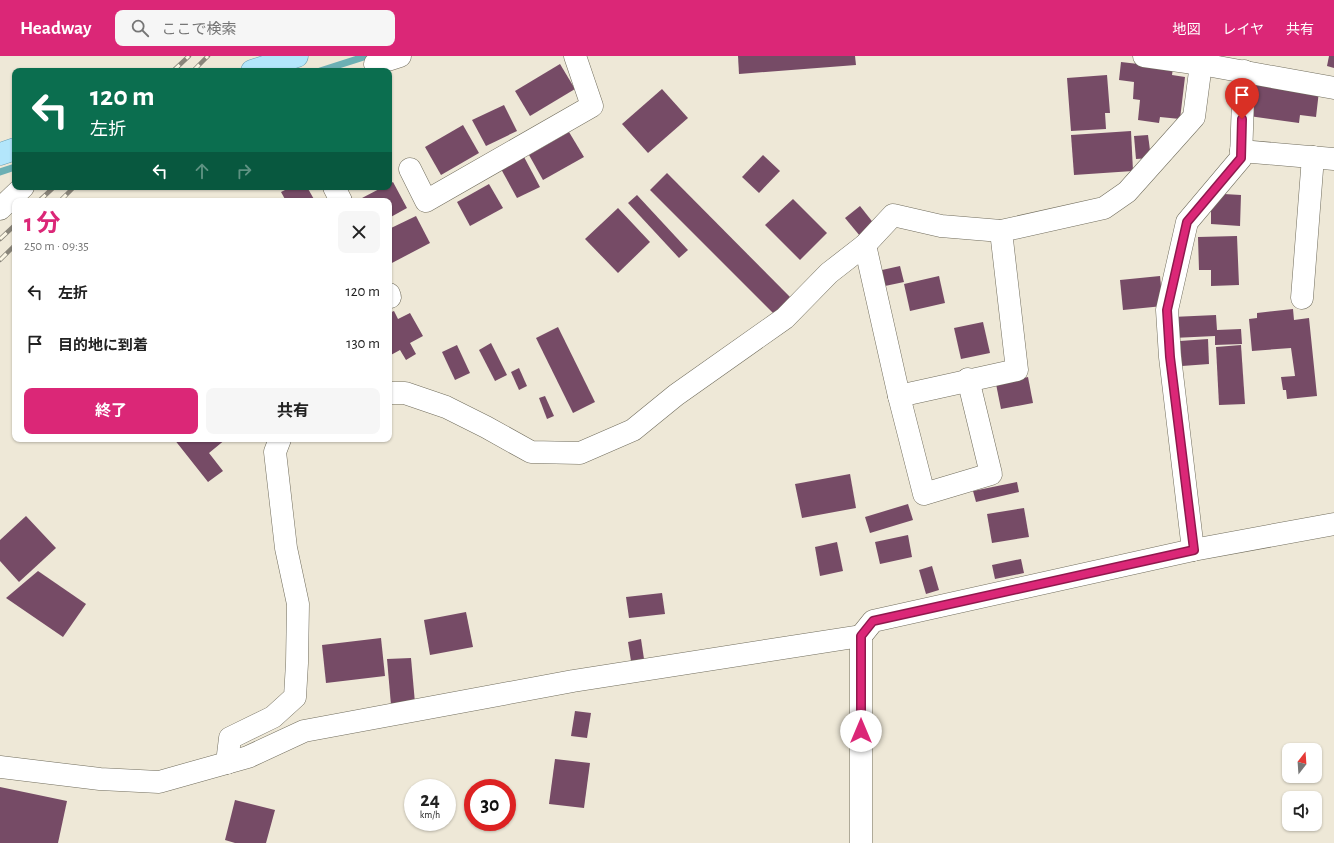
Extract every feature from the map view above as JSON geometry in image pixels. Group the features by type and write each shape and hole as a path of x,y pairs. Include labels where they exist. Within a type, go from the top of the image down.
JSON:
{"main road":[{"path":"275,68 297,56"},
{"path":"0,154 12,150"}],"street":[{"path":"375,64 400,56"},
{"path":"410,169 426,200 592,106 575,56"},
{"path":"1144,56 1244,71 1334,88"},
{"path":"392,393 405,393 446,407 531,452 580,453 634,430 676,396 785,318 829,273 865,245 893,215 941,226 1001,231 1104,208 1127,192 1194,117 1201,64"},
{"path":"1194,550 1170,357 1167,310 1187,222 1241,158 1244,71"},
{"path":"1241,151 1323,158 1302,298"},
{"path":"0,210 20,190"},
{"path":"900,396 968,379 1017,370 1001,231"},
{"path":"865,245 924,494 991,474 968,379"},
{"path":"227,763 230,738 273,717 295,697 298,663 298,604 286,548 274,452 279,442"},
{"path":"861,843 861,636 873,621 1194,550 1334,524"},
{"path":"0,767 100,780 159,782 248,757 304,730 573,681 861,636"}],"building":[{"path":"738,56 855,56 856,65 739,74"},
{"path":"1329,56 1334,56 1334,68 1327,66"},
{"path":"1121,62 1173,68 1172,75 1185,77 1180,119 1160,117 1159,123 1138,120 1140,100 1133,99 1134,82 1119,80"},
{"path":"560,64 575,89 530,116 515,91"},
{"path":"1107,75 1110,113 1105,113 1106,129 1071,131 1067,78"},
{"path":"1254,81 1319,91 1316,117 1300,115 1299,123 1249,116"},
{"path":"662,89 688,118 648,153 622,124"},
{"path":"504,105 517,131 486,146 472,120"},
{"path":"463,125 479,153 441,175 425,147"},
{"path":"1131,131 1133,171 1074,175 1071,135"},
{"path":"569,132 584,157 543,180 529,155"},
{"path":"1148,135 1151,158 1136,159 1134,136"},
{"path":"763,155 780,171 759,193 742,177"},
{"path":"524,157 540,187 517,198 501,169"},
{"path":"667,173 792,299 775,315 650,190"},
{"path":"392,182 407,208 392,216 392,198 362,198 377,190 392,190"},
{"path":"489,184 503,208 470,226 457,202"},
{"path":"285,190 309,190 313,198 284,198 281,192"},
{"path":"1224,194 1241,195 1240,226 1211,224 1211,207"},
{"path":"637,195 688,250 679,258 628,203"},
{"path":"793,199 827,233 800,260 765,225"},
{"path":"860,206 875,225 860,236 845,218"},
{"path":"618,208 650,242 618,273 585,239"},
{"path":"416,216 430,243 392,263 392,228"},
{"path":"1237,236 1239,285 1211,286 1211,270 1199,270 1198,237"},
{"path":"900,266 904,282 885,286 882,270"},
{"path":"939,276 945,303 910,311 904,284"},
{"path":"1160,276 1163,306 1123,310 1120,280"},
{"path":"1293,309 1294,320 1309,318 1317,396 1287,399 1286,390 1283,390 1281,377 1295,376 1291,348 1252,351 1249,319 1257,318 1257,313"},
{"path":"394,311 398,319 410,313 423,336 410,343 416,354 406,360 400,350 392,354 392,312"},
{"path":"1216,315 1217,330 1241,329 1242,344 1215,345 1215,336 1173,338 1172,317"},
{"path":"983,322 990,353 961,359 954,328"},
{"path":"558,327 595,402 573,413 536,338"},
{"path":"1208,339 1209,364 1182,366 1180,341"},
{"path":"491,343 507,375 495,381 479,350"},
{"path":"457,345 470,373 455,380 442,352"},
{"path":"1241,345 1245,404 1219,405 1216,347"},
{"path":"519,368 527,386 519,390 511,372"},
{"path":"1028,377 1033,403 1001,409 996,384"},
{"path":"545,396 554,416 547,419 539,398"},
{"path":"176,442 222,442 209,453 223,471 208,482"},
{"path":"850,474 856,508 802,518 795,484"},
{"path":"1017,482 1019,492 976,502 973,491"},
{"path":"908,504 913,520 870,533 865,517"},
{"path":"1024,508 1029,537 992,543 987,514"},
{"path":"26,516 56,548 19,582 0,561 0,540"},
{"path":"908,535 912,557 880,564 875,542"},
{"path":"837,542 843,571 820,576 815,547"},
{"path":"1021,559 1024,573 995,579 992,565"},
{"path":"932,566 939,590 926,594 919,570"},
{"path":"38,571 86,604 63,637 6,598"},
{"path":"662,593 665,614 629,618 626,597"},
{"path":"466,612 473,647 430,655 424,620"},
{"path":"381,638 385,676 326,683 322,645"},
{"path":"641,639 644,659 631,661 628,642"},
{"path":"411,658 415,703 391,705 387,659"},
{"path":"575,711 591,713 587,738 571,736"},
{"path":"555,759 590,763 584,808 549,804"},
{"path":"0,787 67,801 58,843 0,843"},
{"path":"235,800 275,810 266,843 235,843 225,840"}],"waterway":[{"path":"329,68 367,56"},
{"path":"0,172 12,168"}],"railway":[{"path":"176,68 189,56"},
{"path":"196,68 208,56"},
{"path":"42,198 51,190"},
{"path":"63,198 71,190"},
{"path":"0,239 12,228"},
{"path":"0,260 12,248"}],"route":[{"path":"861,731 861,636 873,621 1194,550 1170,357 1167,310 1187,222 1241,158 1242,119"}]}
